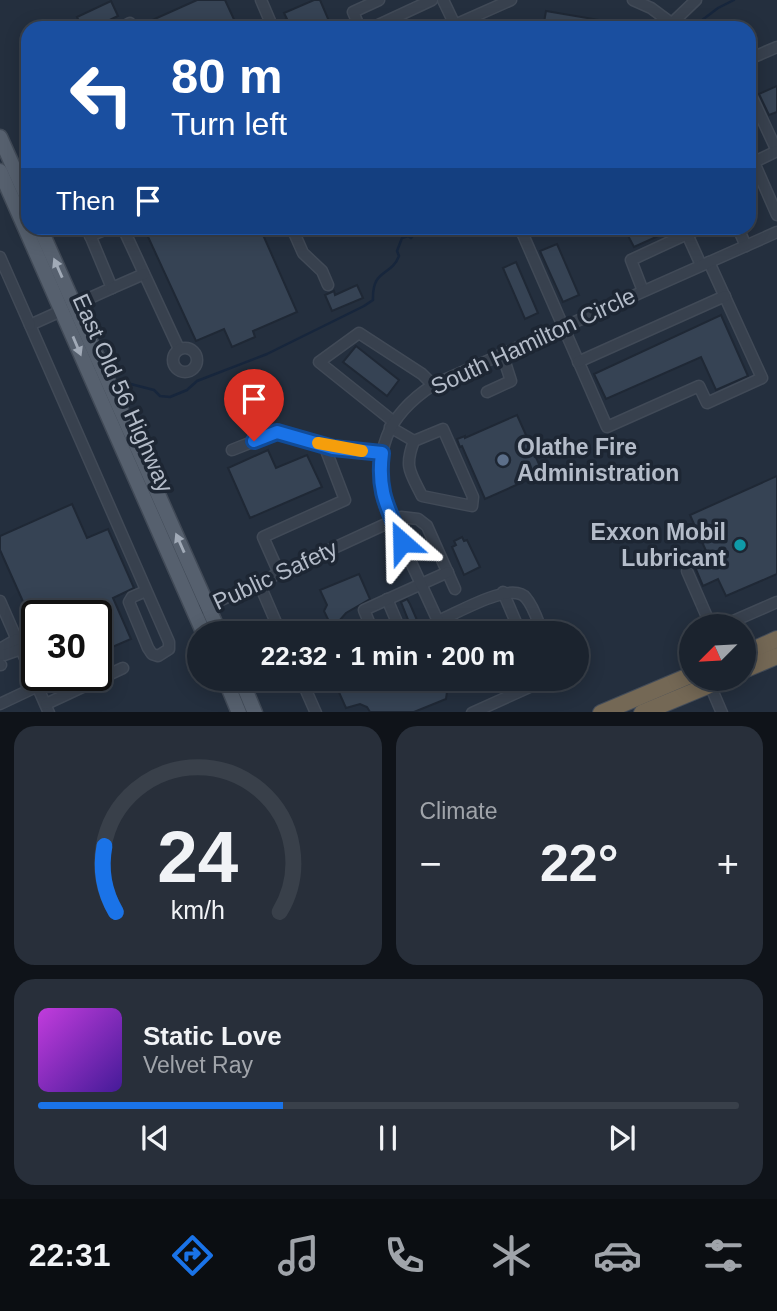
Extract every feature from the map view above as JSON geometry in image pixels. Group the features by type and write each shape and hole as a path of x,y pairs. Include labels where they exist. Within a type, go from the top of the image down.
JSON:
{"highway":[{"path":"756,649 777,639"},
{"path":"756,665 777,656"},
{"path":"601,712 679,680"},
{"path":"642,712 694,691"}],"main road":[{"path":"0,137 21,184"},
{"name":"East Old 56 Highway","path":"0,171 21,213"},
{"name":"East Old 56 Highway","path":"32,235 68,307 201,609 210,621"},
{"name":"East Old 56 Highway","path":"42,235 68,307"},
{"name":"East Old 56 Highway","path":"201,609 202,621"},
{"path":"230,691 239,712"},
{"path":"246,691 256,712"}],"street":[{"path":"357,21 353,12 379,0"},
{"path":"387,21 432,0"},
{"path":"443,0 449,21"},
{"path":"463,21 512,0"},
{"path":"633,0 651,8 668,21"},
{"path":"679,21 696,0"},
{"path":"263,1 270,21"},
{"path":"756,57 777,47"},
{"path":"756,106 777,151 756,161"},
{"path":"756,167 777,215"},
{"name":"South Hamilton Circle","path":"438,621 385,506 382,492 382,453 392,424 408,404 433,385 777,232"},
{"path":"89,235 112,288"},
{"path":"126,235 179,349"},
{"path":"295,235 303,253 322,271 328,285"},
{"path":"523,235 607,427 699,386 707,403 762,378 725,296 688,235"},
{"path":"643,291 631,260 685,235"},
{"path":"741,235 746,246"},
{"path":"0,257 169,642 169,649 158,656 152,654 148,648 129,602 132,597 146,591"},
{"path":"30,325 144,274"},
{"path":"578,362 725,296"},
{"path":"414,441 319,362 359,333 422,374 433,385"},
{"path":"486,392 511,381 502,353"},
{"path":"443,429 473,497 472,506 422,496 407,458 414,441 443,429"},
{"path":"232,450 277,432 324,445 382,453"},
{"path":"279,573 263,537 345,500 324,445"},
{"path":"393,520 401,517 423,522 455,589"},
{"name":"Public Safety","path":"201,609 393,520"},
{"path":"687,571 706,614"},
{"path":"369,621 364,610 447,572"},
{"path":"259,583 275,621"},
{"path":"438,621 503,592 517,592 525,596 537,621"},
{"path":"503,592 515,621"},
{"path":"387,599 396,621"},
{"path":"0,601 4,620 21,648"},
{"path":"750,614 777,602"},
{"path":"0,649 19,644"},
{"path":"0,655 19,644"},
{"path":"40,691 48,708 123,668"},
{"path":"0,704 27,691"},
{"path":"306,691 316,712"},
{"path":"477,711 520,691"},
{"path":"718,691 722,712"}],"building":[{"path":"197,0 225,0 235,21 150,21"},
{"path":"320,0 329,21 282,21 287,19 284,13"},
{"path":"111,1 118,16 108,21 79,21 77,17"},
{"path":"546,11 599,20 599,21 544,21"},
{"path":"777,86 777,112 769,115 759,94"},
{"path":"147,235 263,235 297,312 253,331 255,337 232,347 224,329 196,341"},
{"path":"628,235 661,235 634,247"},
{"path":"557,244 579,295 563,302 540,251"},
{"path":"516,262 538,313 525,319 503,268"},
{"path":"357,285 363,298 332,311 325,295 334,291 335,295"},
{"path":"721,315 748,376 716,390 701,357 606,399 594,374"},
{"path":"356,346 399,380 387,396 343,362"},
{"name":"Olathe Fire Administration","path":"517,415 543,473 485,499 457,439"},
{"path":"268,450 276,468 307,455 322,487 250,518 228,468"},
{"name":"Exxon Mobil Lubricant","path":"777,476 777,574 726,596 718,579 703,586 692,560 707,553 699,535 686,536 686,524 694,524 690,515"},
{"path":"72,504 87,538 108,529 134,588 113,598 131,639 112,647 112,600 22,600 0,550 0,536"},
{"path":"462,537 464,541 467,540 480,567 464,575 452,547 456,545 454,541"},
{"path":"359,574 370,599 346,613 339,621 329,621 324,611 327,605 320,590"},
{"path":"407,599 417,621 409,621 401,602"},
{"path":"338,691 447,692 446,699 414,712 370,712 360,704 346,708"}],"waterway":[{"path":"701,21 734,0"},
{"path":"119,381 170,397 187,390 197,381 267,354 364,306 373,300 379,278 396,263 402,238 411,238 413,235"}],"slow traffic":[{"path":"318,443 333,448 362,451"}],"place":[{"name":"Olathe Fire Administration","path":"503,460"},
{"name":"Exxon Mobil Lubricant","path":"740,545"}],"route":[{"path":"254,441 277,432 333,448 382,453 380,476 385,506 402,542"}]}
